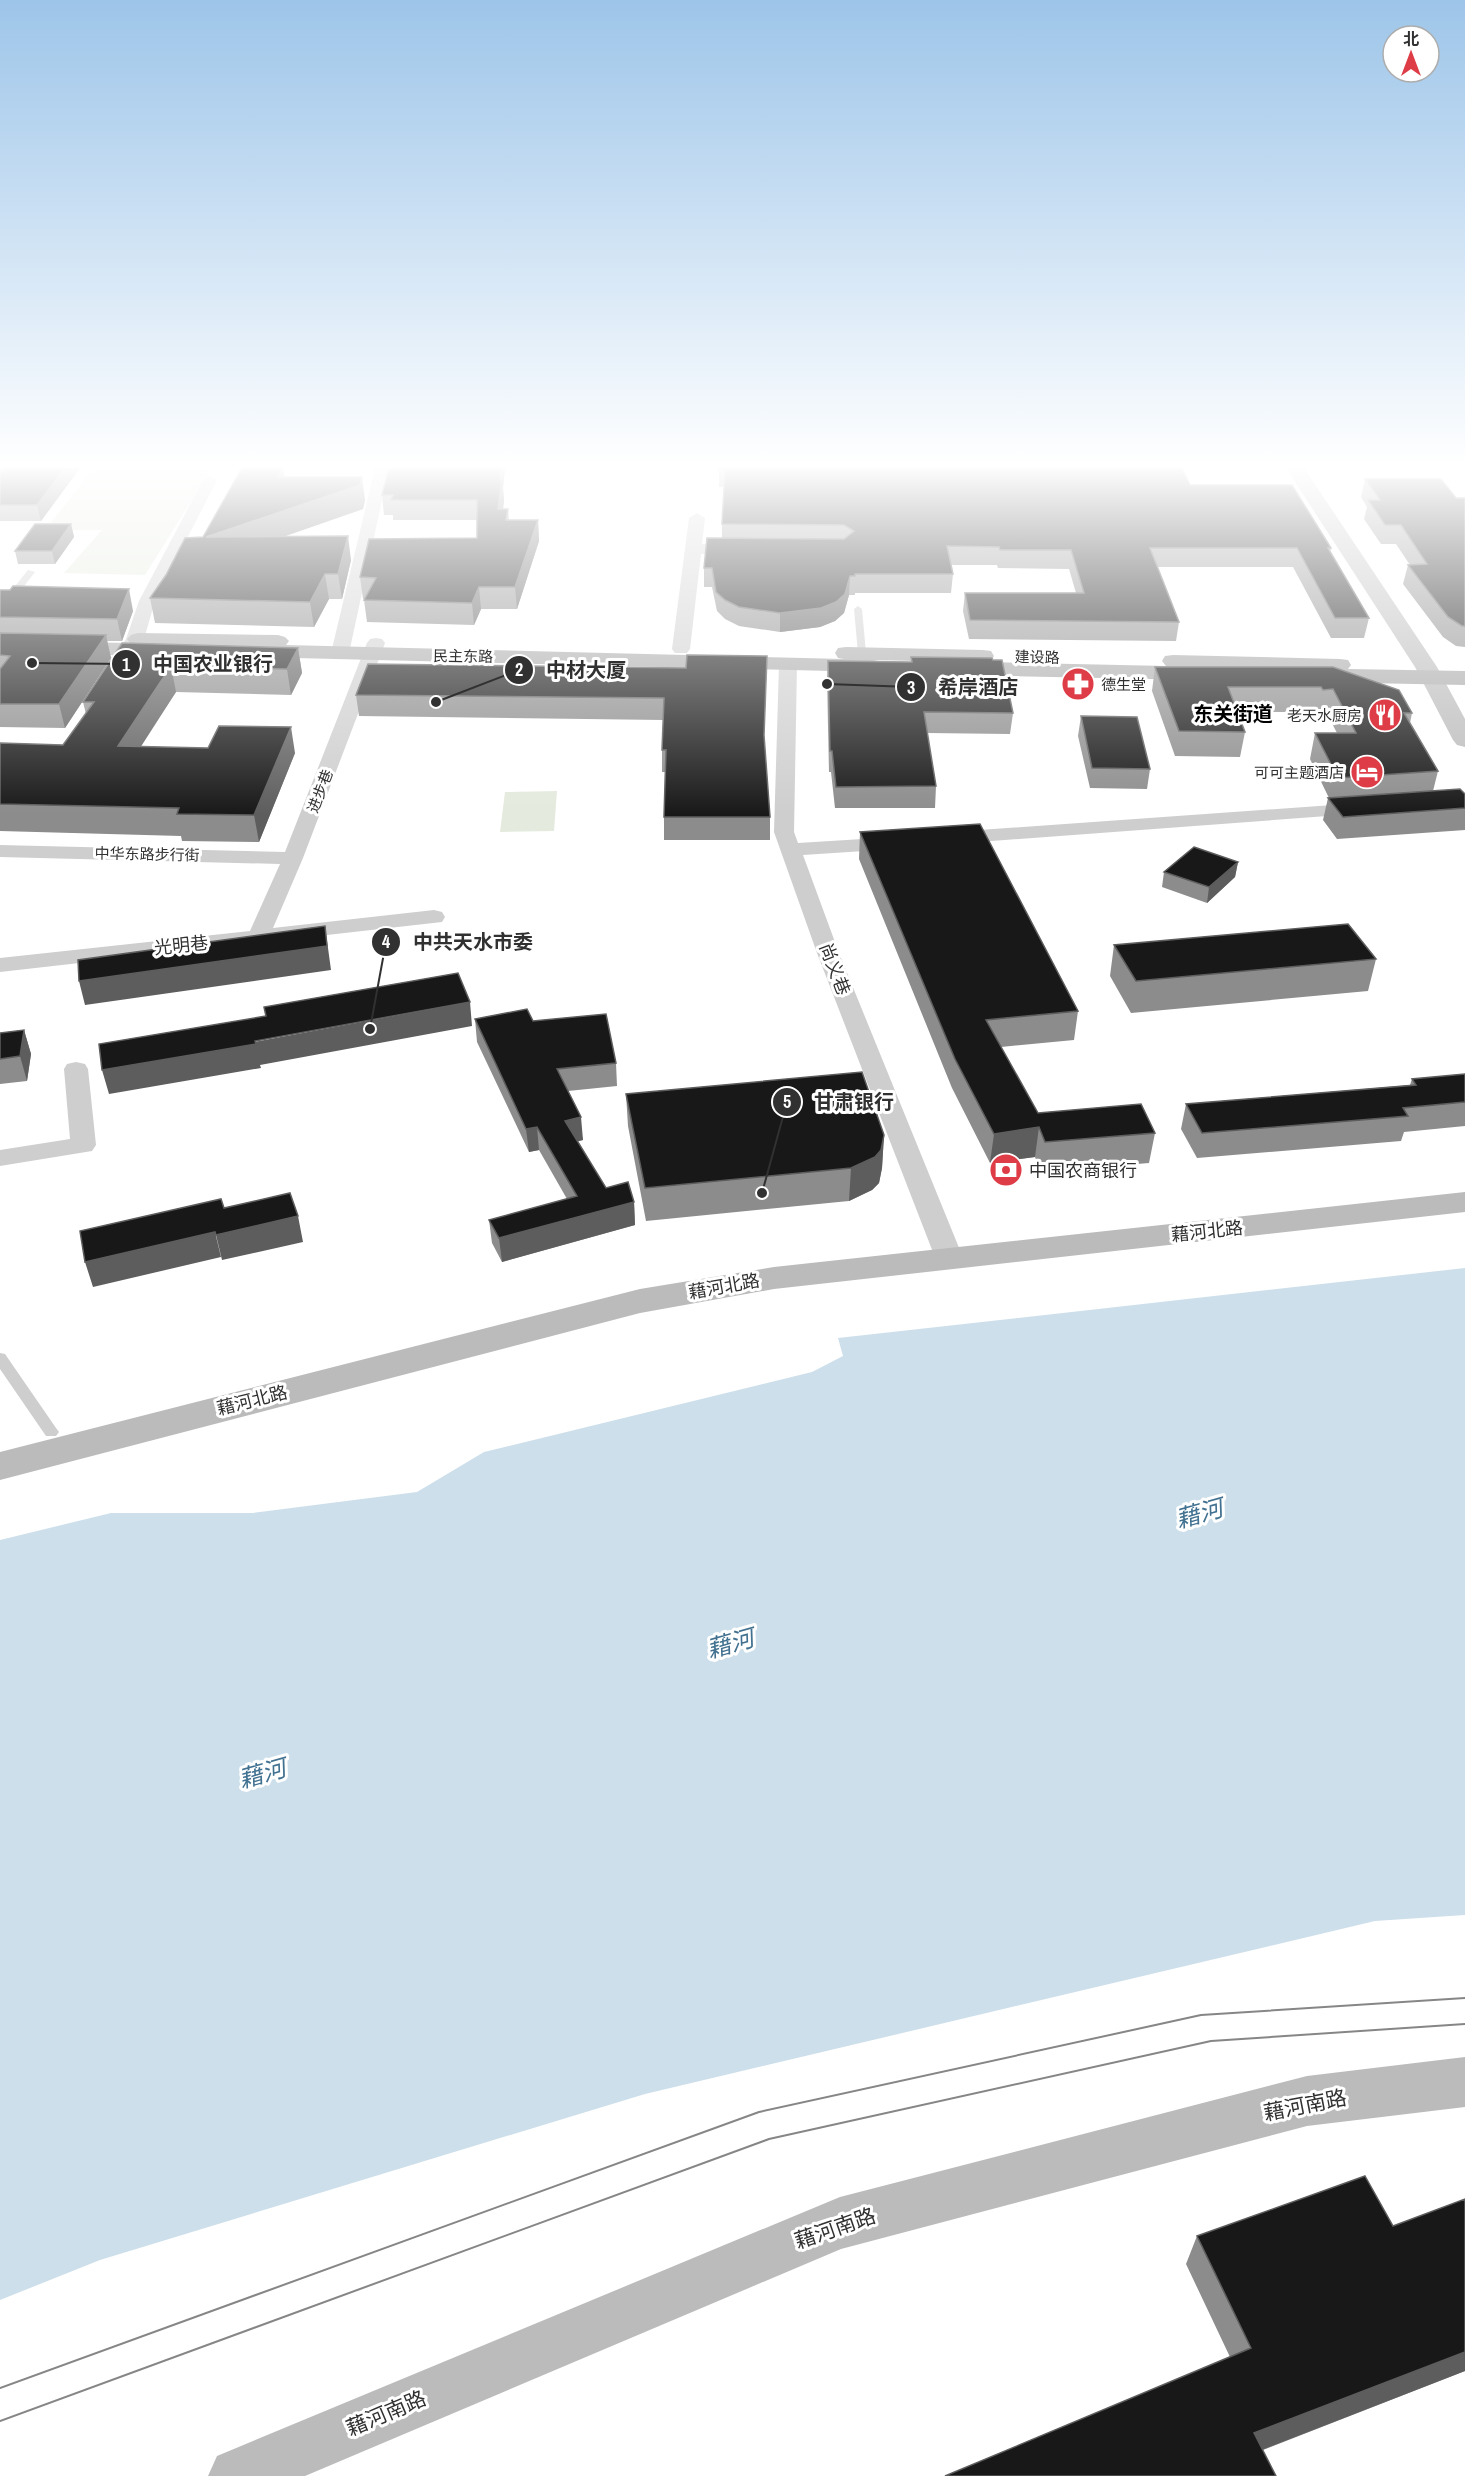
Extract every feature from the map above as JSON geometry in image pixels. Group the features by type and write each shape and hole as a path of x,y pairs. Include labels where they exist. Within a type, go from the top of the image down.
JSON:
{"main road":[{"path":"1371,584 1428,672 1465,740"},
{"name":"民主东路","path":"0,636 132,644 341,648 681,649"},
{"name":"民主东路","path":"0,647 132,644"},
{"name":"民主东路","path":"374,648 788,664 1428,672"},
{"name":"建设路","path":"681,649 1428,672 1465,678"},
{"name":"建设路","path":"1428,672 1465,667"},
{"name":"藉河北路","path":"0,1466 640,1301 946,1251 1465,1185"},
{"name":"藉河北路","path":"0,1445 614,1286 763,1259 946,1251 1465,1202"},
{"name":"藉河南路","path":"241,2475 840,2223 1307,2101 1465,2082"}],"street":[{"path":"110,677 132,644 147,601 156,584"},
{"path":"341,648 356,584"},
{"path":"681,649 689,584"},
{"name":"进步巷","path":"258,937 293,858 374,648"},
{"name":"尚义巷","path":"788,664 784,832 828,953 946,1251"},
{"path":"791,850 1383,808"},
{"name":"中华东路步行街","path":"0,851 293,858"},
{"name":"光明巷","path":"0,966 434,917"},
{"path":"0,1158 83,1145 76,1069"}],"lane":[{"path":"0,611 22,584"},
{"path":"858,609 862,653"},
{"path":"0,1358 51,1432"}],"shaded area":[{"path":"557,791 554,831 500,832 505,792"}],"water":[{"name":"藉河","path":"1465,1268 1465,1915 1375,1921 645,2094 100,2260 0,2300 0,1540 111,1513 253,1513 417,1492 484,1452 812,1372 843,1356 838,1338"}],"building":[{"path":"160,584 320,584 310,602 150,598"},
{"path":"373,584 516,584 515,587 479,587 472,603 364,600"},
{"path":"715,584 848,584 845,594 836,602 821,608 780,613 739,607 716,592"},
{"path":"1081,584 1164,584 1179,622 970,620 965,593 1084,593"},
{"path":"1316,584 1349,584 1369,618 1335,618"},
{"path":"1422,584 1465,584 1465,626 1448,617"},
{"path":"13,586 129,589 117,619 0,617 0,590 10,590"},
{"path":"0,633 106,635 59,704 0,704 0,669 10,656 0,655"},
{"path":"122,643 298,648 287,669 171,666 118,746 208,748 219,726 291,727 254,815 177,814 179,808 0,804 0,743 63,745 94,702 83,702"},
{"path":"687,655 767,656 764,735 770,817 664,817 666,750 662,750 664,698 356,695 368,664 686,668"},
{"path":"911,657 1002,660 1013,713 924,712 936,786 836,787 832,751 830,751 828,661 912,662"},
{"path":"1155,667 1333,667 1399,690 1412,713 1404,713 1438,771 1338,778 1315,733 1356,733 1333,689 1323,690 1321,687 1228,687 1245,732 1179,731"},
{"path":"1081,716 1137,717 1150,769 1092,768"},
{"path":"1460,789 1465,794 1465,808 1343,817 1328,798"},
{"path":"980,824 1078,1011 986,1020 1038,1113 1141,1104 1155,1133 1045,1142 1039,1127 994,1134 955,1059 860,832"},
{"path":"1194,847 1238,862 1209,887 1164,872"},
{"path":"1348,924 1376,959 1136,981 1114,945"},
{"path":"325,926 327,946 79,981 78,960"},
{"path":"458,973 470,1002 255,1041 256,1044 102,1070 99,1044 266,1016 264,1007"},
{"path":"527,1009 533,1021 606,1014 616,1063 557,1069 581,1117 565,1121 606,1188 628,1182 634,1202 499,1238 489,1220 577,1196 537,1127 526,1129 475,1019"},
{"path":"24,1030 20,1056 0,1059 0,1033"},
{"path":"862,1072 884,1135 881,1150 875,1157 851,1168 645,1188 626,1094"},
{"path":"1465,1074 1465,1102 1403,1108 1408,1116 1202,1133 1186,1104 1416,1085 1412,1079"},
{"path":"290,1193 298,1216 216,1235 215,1232 85,1262 80,1231 221,1199 224,1208"},
{"path":"1365,2176 1393,2226 1465,2199 1465,2352 1254,2433 1276,2476 945,2476 1251,2348 1197,2236"}],"tram line":[{"path":"0,2388 759,2112 1201,2015 1465,1998"},
{"path":"0,2421 769,2139 1211,2041 1465,2024"}],"place":[{"name":"中国农业银行","path":"32,663"},
{"name":"希岸酒店","path":"827,684"},
{"name":"德生堂","path":"1078,684"},
{"name":"中材大厦","path":"436,702"},
{"name":"老天水厨房","path":"1385,715"},
{"name":"可可主题酒店","path":"1367,772"},
{"name":"中共天水市委","path":"370,1029"},
{"name":"中国农商银行","path":"1006,1170"},
{"name":"甘肃银行","path":"762,1193"}],"district":[{"name":"东关街道","path":"1233,713"}]}
